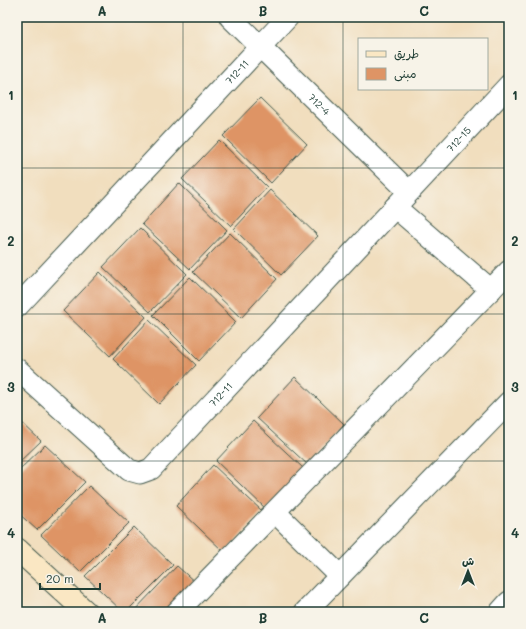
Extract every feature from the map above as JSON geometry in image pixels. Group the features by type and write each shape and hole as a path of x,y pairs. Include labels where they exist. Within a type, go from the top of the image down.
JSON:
{"main road":[{"path":"17,549 86,612"}],"street":[{"name":"712-4","path":"230,17 409,192"},
{"name":"712-11","path":"17,307 261,48 288,17"},
{"name":"712-15","path":"409,192 509,86"},
{"name":"712-11","path":"17,369 129,470 140,474 151,469 409,192"},
{"path":"395,207 491,290"},
{"path":"177,612 509,271"},
{"path":"305,612 509,402"},
{"path":"275,512 340,576"},
{"path":"500,612 509,602"}],"building":[{"path":"260,98 307,144 271,183 223,136"},
{"path":"219,140 267,187 231,226 182,179"},
{"path":"179,183 227,230 190,269 142,224"},
{"path":"270,190 318,236 281,275 234,229"},
{"path":"140,228 187,274 150,312 103,267"},
{"path":"230,233 277,279 241,318 193,272"},
{"path":"100,272 146,317 110,356 63,311"},
{"path":"190,277 236,322 199,361 153,315"},
{"path":"149,320 196,365 159,404 113,359"},
{"path":"295,377 344,424 308,465 257,418"},
{"path":"17,418 41,441 17,464"},
{"path":"253,421 303,468 266,509 216,461"},
{"path":"45,445 85,482 37,530 17,512 17,472"},
{"path":"213,465 262,511 225,553 176,506"},
{"path":"89,486 129,523 80,572 41,535"},
{"path":"134,527 173,565 126,612 123,612 85,576"},
{"path":"177,566 197,584 171,612 133,612"}]}
